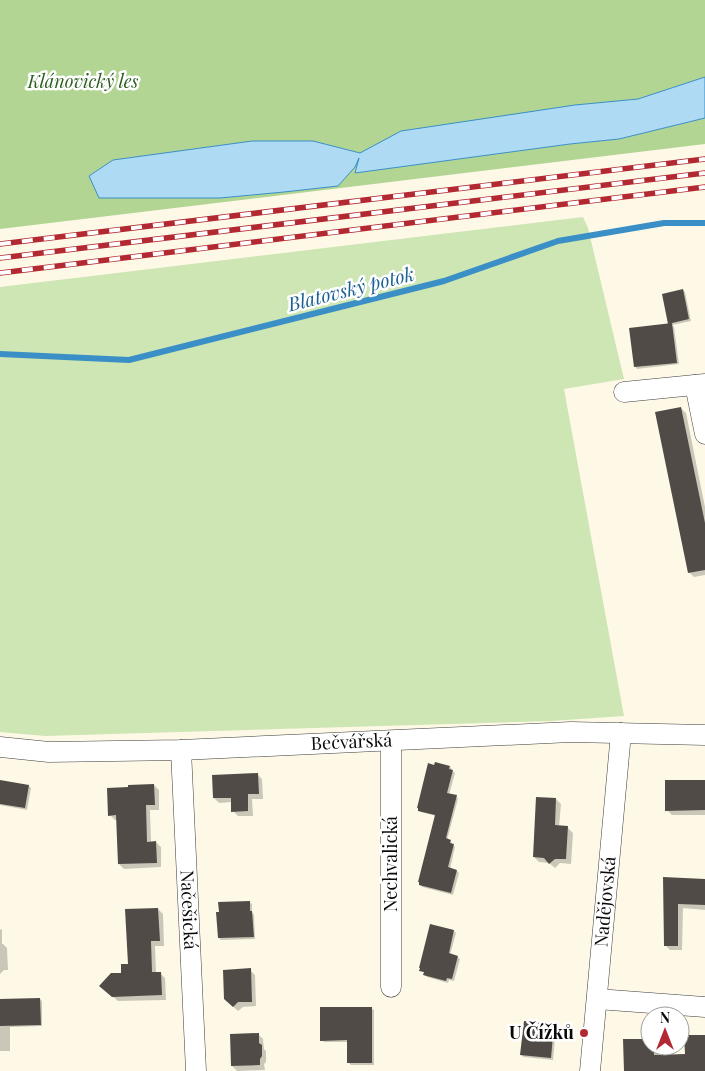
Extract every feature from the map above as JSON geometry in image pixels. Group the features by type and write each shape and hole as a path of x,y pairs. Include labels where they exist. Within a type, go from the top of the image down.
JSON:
{"street":[{"path":"624,392 700,385 705,434"},
{"name":"Bečvářská","path":"0,747 49,752 181,750 571,732 705,735"},
{"name":"Nadějovská","path":"590,1071 621,733"},
{"name":"Nechvalická","path":"391,741 391,987"},
{"name":"Načešická","path":"181,750 196,1071"},
{"path":"597,1000 705,1007"}],"green space":[{"name":"Klánovický les","path":"0,0 705,0 705,77 638,99 575,105 355,173 619,139 705,118 705,144 0,229","holes":["313,141 360,153 89,176 113,160 226,145"]},
{"path":"583,217 588,228 624,379 564,389 624,716 551,721 45,736 0,732 0,287"}],"water":[{"path":"705,77 705,118 619,139 355,173 359,158 355,167 338,186 220,198 99,198 89,176 113,160 252,141 313,141 360,153 401,131 575,105 638,99"}],"building":[{"path":"683,289 689,319 668,324 662,294"},
{"path":"672,323 677,363 634,367 629,328"},
{"path":"681,407 705,523 705,570 688,573 655,412"},
{"path":"435,762 450,766 449,769 453,770 447,793 457,795 446,838 451,840 450,843 454,844 448,867 457,870 451,893 419,885 418,882 435,815 418,811 417,808 428,763 434,765"},
{"path":"258,773 259,794 248,794 248,811 231,812 231,798 213,798 212,775"},
{"path":"0,780 29,785 25,808 0,804"},
{"path":"665,780 705,780 705,810 665,811"},
{"path":"154,784 155,805 146,805 147,842 156,841 157,863 118,864 116,815 108,816 107,788"},
{"path":"536,797 556,798 555,825 568,826 566,859 555,859 549,864 544,858 533,857"},
{"path":"663,877 705,879 705,905 678,904 678,946 664,946"},
{"path":"250,901 254,937 218,938 216,912 219,912 218,902"},
{"path":"158,908 160,941 151,941 152,972 161,972 162,995 112,997 99,986 111,973 121,973 121,964 128,964 125,909"},
{"path":"430,924 454,930 449,953 458,956 452,979 447,978 446,981 423,975 424,972 419,971"},
{"path":"251,968 252,1002 238,1002 233,1007 224,999 223,970"},
{"path":"40,998 41,1025 0,1026 0,999"},
{"path":"320,1007 372,1007 372,1063 347,1063 347,1040 320,1041"},
{"path":"524,1021 554,1024 551,1058 520,1055"},
{"path":"259,1033 259,1043 262,1045 260,1065 231,1066 230,1034"},
{"path":"690,1035 705,1035 705,1071 624,1071 623,1039 640,1039 640,1056 690,1056"}],"waterway":[{"name":"Blatovský potok","path":"0,354 129,360 444,281 558,241 664,223 705,223"}],"railway":[{"path":"0,244 705,159"},
{"path":"0,258 705,173"},
{"path":"0,273 705,187"}],"place":[{"name":"U Čížků","path":"584,1033"}]}
